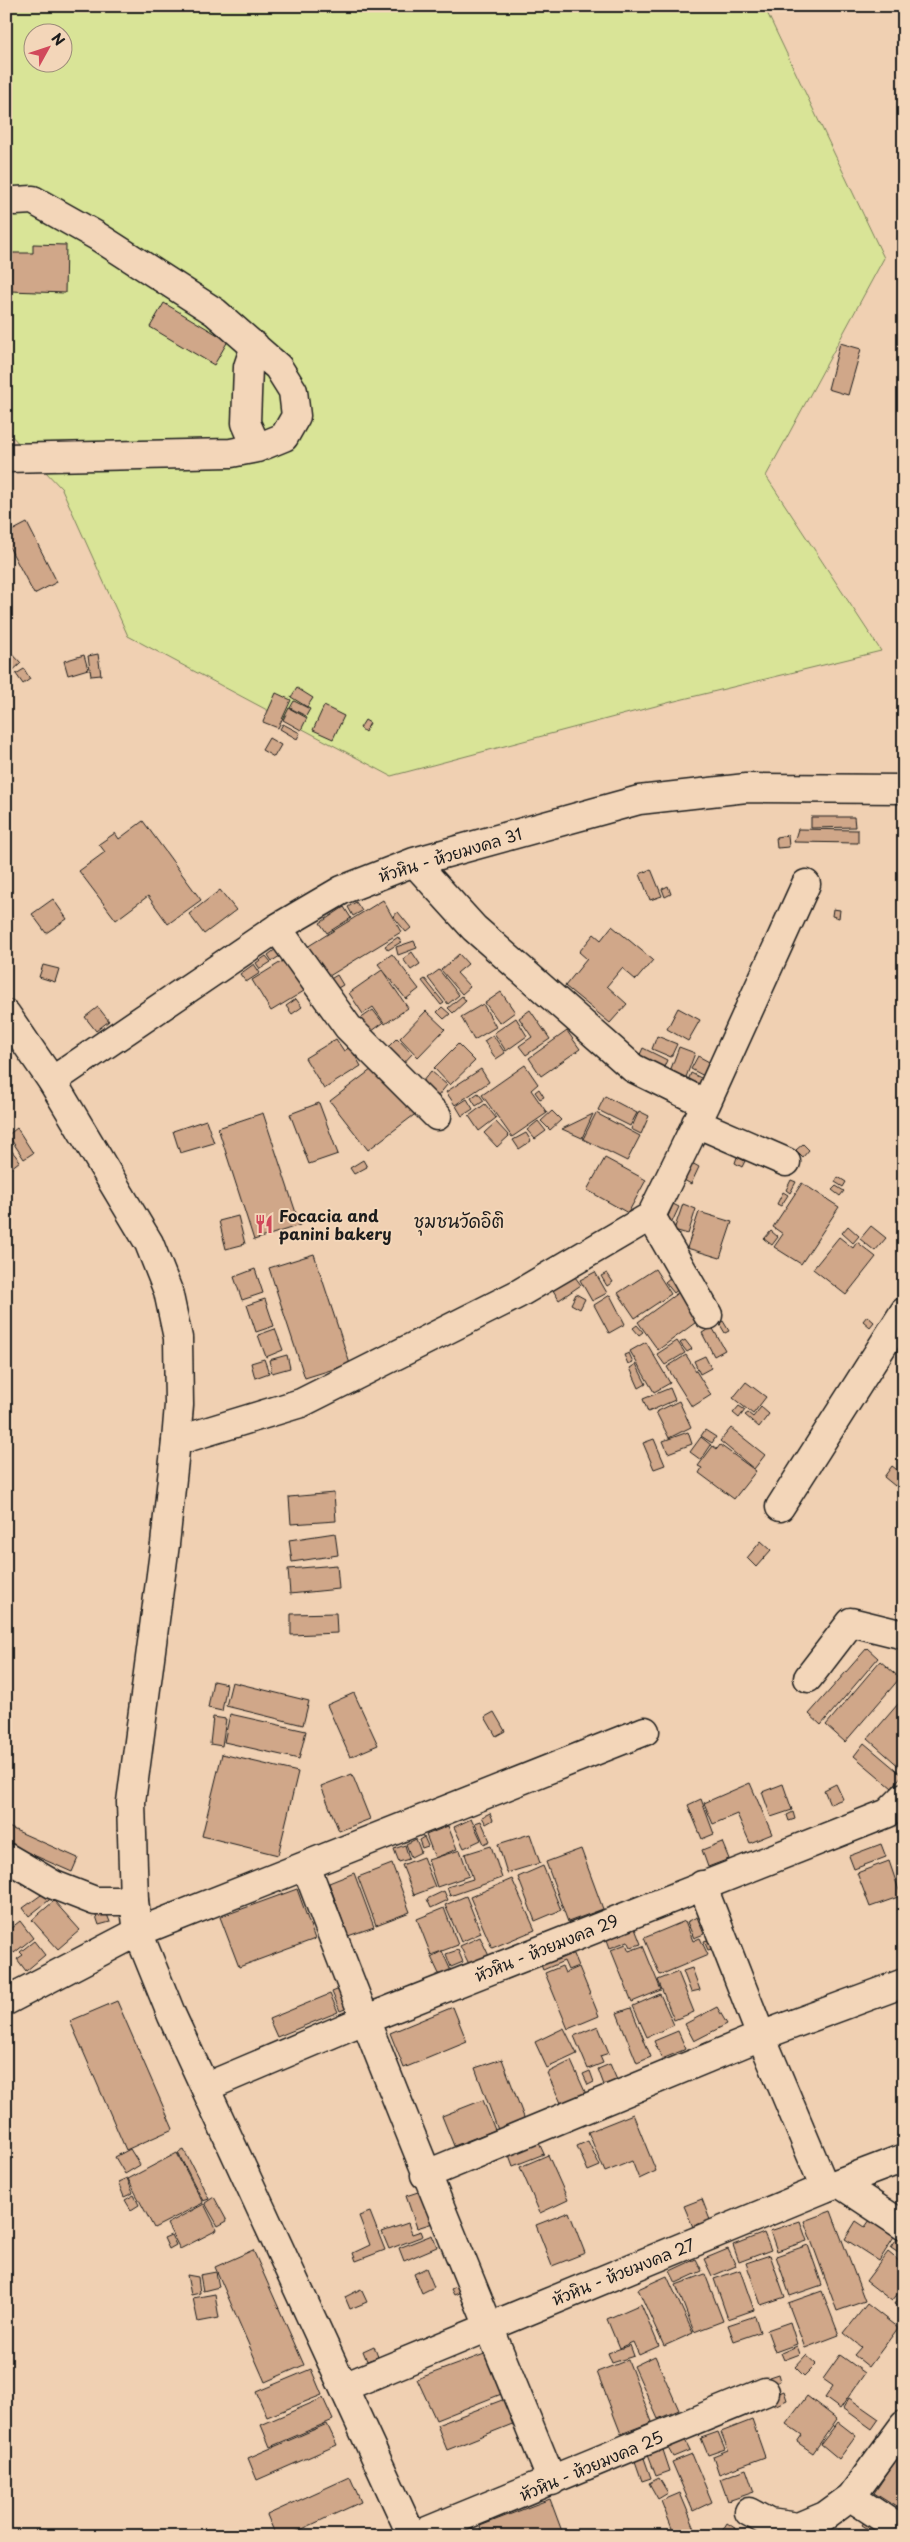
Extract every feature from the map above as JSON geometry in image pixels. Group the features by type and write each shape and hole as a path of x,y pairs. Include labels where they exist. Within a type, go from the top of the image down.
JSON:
{"street":[{"path":"6,458 231,453 257,448 284,437 296,416 294,391 278,367 214,312 98,236 34,200 15,201"},
{"path":"255,346 248,367 246,423 257,448"},
{"name":"หัวหิน - ห้วยมงคล 31","path":"52,1081 276,928 342,890 414,862 639,800 746,788 904,789"},
{"path":"414,862 474,928 633,1068 701,1113 786,1162"},
{"path":"176,1441 301,1403 518,1294 651,1216 701,1113 806,884"},
{"path":"276,928 348,1027 437,1116"},
{"path":"7,1017 52,1081 149,1243 168,1291 178,1338 179,1405 176,1441 165,1544 131,1802 134,1901 138,1932 172,2016 414,2536"},
{"path":"651,1216 708,1315"},
{"path":"780,1507 904,1312"},
{"path":"808,1678 851,1622 904,1635"},
{"path":"6,2001 138,1932 644,1731"},
{"name":"หัวหิน - ห้วยมงคล 29","path":"206,2087 364,2020 896,1805"},
{"path":"6,1857 54,1885 94,1901 134,1901"},
{"path":"306,1866 425,2174 552,2481"},
{"path":"702,1885 761,2036 832,2185 904,2226"},
{"path":"425,2174 761,2036 904,1983"},
{"name":"หัวหิน - ห้วยมงคล 27","path":"344,2387 489,2325 832,2185 904,2158"},
{"name":"หัวหิน - ห้วยมงคล 25","path":"414,2536 765,2392"},
{"path":"749,2512 768,2523 799,2527 825,2516 852,2497 904,2425"},
{"path":"852,2497 904,2532"}],"green space":[{"path":"6,6 764,6 884,258 766,476 881,651 671,702 391,776 128,636 62,489 6,430"}],"building":[{"path":"33,244 66,245 65,293 10,291 12,253 33,253"},
{"path":"164,303 228,341 214,365 150,327"},
{"path":"840,343 861,349 848,395 828,389"},
{"path":"27,523 57,582 34,594 6,541 6,534"},
{"path":"6,647 21,663 7,676 6,676"},
{"path":"98,654 101,675 91,676 88,656"},
{"path":"84,655 88,669 68,675 64,661"},
{"path":"24,669 30,679 23,684 16,674"},
{"path":"297,688 313,698 307,707 291,697"},
{"path":"276,693 291,700 278,728 263,722"},
{"path":"294,701 310,709 306,716 290,708"},
{"path":"324,706 344,716 333,739 313,730"},
{"path":"289,708 307,718 301,730 283,720"},
{"path":"365,720 370,723 365,732 360,728"},
{"path":"283,724 300,733 297,739 280,729"},
{"path":"269,738 281,745 274,757 262,750"},
{"path":"811,817 854,817 855,827 811,828"},
{"path":"143,821 201,900 168,924 148,896 116,920 79,871 105,852 99,844 115,833 119,839"},
{"path":"798,829 858,830 858,843 794,842"},
{"path":"788,835 789,847 777,848 776,837"},
{"path":"651,869 662,896 650,900 640,874"},
{"path":"668,886 671,894 665,897 662,889"},
{"path":"220,890 236,910 204,934 189,914"},
{"path":"53,899 67,919 46,933 32,914"},
{"path":"383,900 401,932 326,978 307,947"},
{"path":"356,902 362,911 353,916 348,907"},
{"path":"344,907 351,918 327,933 320,923"},
{"path":"833,909 840,910 839,918 832,916"},
{"path":"398,912 411,928 406,932 393,916"},
{"path":"612,926 653,960 636,980 622,968 607,986 627,1004 610,1023 565,986 587,959 579,952 594,934 601,940"},
{"path":"398,937 401,942 388,950 385,946"},
{"path":"414,941 417,948 398,955 396,947"},
{"path":"276,949 280,956 272,961 268,955"},
{"path":"412,952 420,964 411,970 403,959"},
{"path":"392,954 419,989 406,999 378,964"},
{"path":"459,954 468,964 457,973 470,987 462,994 441,970"},
{"path":"266,956 271,962 260,969 256,963"},
{"path":"291,956 309,988 271,1011 252,980"},
{"path":"254,964 260,973 246,982 240,974"},
{"path":"43,965 59,969 55,982 39,977"},
{"path":"382,970 408,1008 385,1024 373,1007 363,1014 349,993"},
{"path":"439,970 459,995 448,1004 428,978"},
{"path":"337,975 343,985 331,992 324,983"},
{"path":"425,979 444,1003 441,1005 422,981"},
{"path":"501,992 515,1012 500,1023 485,1003"},
{"path":"462,996 466,1001 453,1013 448,1008"},
{"path":"296,999 302,1007 292,1014 286,1006"},
{"path":"348,1002 360,1019 373,1010 383,1023 364,1037 342,1006"},
{"path":"483,1004 496,1027 474,1040 461,1017"},
{"path":"98,1007 109,1021 96,1031 85,1017"},
{"path":"442,1007 450,1014 444,1019 437,1012"},
{"path":"678,1008 700,1020 688,1041 667,1029"},
{"path":"530,1010 550,1039 526,1055 519,1046 532,1037 519,1018"},
{"path":"426,1011 445,1029 418,1057 400,1038"},
{"path":"516,1018 527,1036 506,1051 494,1033"},
{"path":"567,1031 580,1049 541,1076 529,1058"},
{"path":"493,1035 505,1053 496,1059 484,1041"},
{"path":"657,1036 677,1044 671,1057 652,1049"},
{"path":"397,1038 412,1054 401,1066 385,1050"},
{"path":"336,1039 344,1051 350,1047 361,1066 324,1089 305,1058"},
{"path":"458,1044 475,1061 450,1085 434,1068"},
{"path":"679,1047 695,1053 685,1080 669,1074"},
{"path":"643,1048 667,1060 662,1072 637,1061"},
{"path":"698,1056 713,1064 706,1077 691,1069"},
{"path":"380,1063 418,1112 368,1150 330,1101"},
{"path":"525,1065 538,1084 531,1090 547,1113 512,1137 482,1095"},
{"path":"481,1069 489,1082 455,1105 446,1092"},
{"path":"431,1071 447,1085 438,1096 422,1082"},
{"path":"691,1073 705,1080 700,1090 687,1083"},
{"path":"539,1089 544,1097 540,1099 535,1092"},
{"path":"478,1093 484,1101 476,1106 471,1098"},
{"path":"605,1096 637,1113 630,1126 598,1110"},
{"path":"467,1099 473,1109 462,1116 456,1106"},
{"path":"319,1103 338,1154 309,1164 290,1114"},
{"path":"485,1104 496,1118 479,1131 469,1116"},
{"path":"552,1111 561,1120 550,1130 541,1121"},
{"path":"639,1111 649,1116 641,1134 631,1129"},
{"path":"263,1113 300,1225 254,1240 218,1128"},
{"path":"596,1113 640,1136 627,1161 583,1139"},
{"path":"593,1114 582,1138 562,1129"},
{"path":"206,1120 214,1143 180,1153 173,1131"},
{"path":"538,1121 546,1131 535,1139 527,1130"},
{"path":"496,1122 509,1136 497,1147 484,1133"},
{"path":"17,1128 33,1153 24,1159 8,1135"},
{"path":"526,1133 531,1141 519,1149 513,1140"},
{"path":"6,1144 20,1161 6,1172"},
{"path":"803,1144 809,1150 803,1157 796,1150"},
{"path":"737,1157 745,1161 742,1167 735,1163"},
{"path":"605,1158 646,1180 628,1213 587,1190"},
{"path":"363,1160 367,1167 354,1174 350,1168"},
{"path":"692,1163 699,1167 691,1184 684,1180"},
{"path":"838,1177 846,1182 843,1187 835,1182"},
{"path":"791,1180 796,1182 790,1193 786,1190"},
{"path":"802,1183 839,1207 801,1264 774,1247 783,1234 773,1227"},
{"path":"836,1186 844,1191 840,1196 832,1190"},
{"path":"783,1192 788,1195 781,1206 777,1204"},
{"path":"673,1204 679,1207 672,1222 667,1219"},
{"path":"683,1204 696,1209 688,1234 674,1230"},
{"path":"699,1212 732,1222 720,1258 687,1248"},
{"path":"238,1216 245,1244 226,1249 219,1221"},
{"path":"848,1226 859,1236 853,1243 842,1233"},
{"path":"871,1226 886,1238 875,1251 860,1239"},
{"path":"771,1231 778,1237 772,1245 764,1239"},
{"path":"839,1237 853,1248 857,1242 876,1257 846,1295 813,1269"},
{"path":"314,1254 350,1364 305,1378 269,1268"},
{"path":"255,1269 263,1293 242,1300 234,1277"},
{"path":"655,1269 671,1294 635,1318 618,1293"},
{"path":"595,1272 607,1293 592,1301 580,1280"},
{"path":"572,1273 581,1285 559,1300 551,1287"},
{"path":"607,1273 613,1282 607,1286 601,1276"},
{"path":"672,1276 681,1287 674,1293 665,1282"},
{"path":"679,1292 699,1320 658,1350 638,1322"},
{"path":"576,1294 585,1299 580,1309 571,1304"},
{"path":"610,1295 625,1324 609,1333 594,1305"},
{"path":"265,1299 274,1326 256,1332 247,1305"},
{"path":"867,1316 874,1322 870,1327 863,1321"},
{"path":"723,1321 729,1331 725,1333 719,1323"},
{"path":"637,1325 643,1332 639,1335 633,1328"},
{"path":"712,1327 725,1350 714,1356 702,1333"},
{"path":"275,1329 283,1350 266,1357 258,1335"},
{"path":"685,1340 692,1349 687,1352 680,1343"},
{"path":"677,1341 685,1353 665,1365 657,1354"},
{"path":"646,1342 670,1383 654,1392 630,1351"},
{"path":"629,1353 633,1362 628,1364 624,1355"},
{"path":"287,1355 290,1368 272,1373 269,1360"},
{"path":"686,1355 711,1395 692,1407 667,1367"},
{"path":"705,1356 711,1368 700,1374 694,1361"},
{"path":"264,1359 269,1373 255,1378 251,1363"},
{"path":"636,1364 646,1384 639,1388 630,1368"},
{"path":"746,1382 766,1397 753,1414 733,1398"},
{"path":"670,1388 675,1400 648,1412 643,1399"},
{"path":"679,1401 691,1427 669,1438 656,1412"},
{"path":"739,1406 745,1410 739,1418 733,1413"},
{"path":"761,1407 769,1414 759,1427 745,1415 748,1413 753,1417"},
{"path":"731,1428 765,1455 754,1469 720,1441"},
{"path":"705,1430 716,1437 712,1443 701,1436"},
{"path":"688,1432 692,1444 668,1453 663,1441"},
{"path":"701,1437 711,1445 701,1460 690,1452"},
{"path":"654,1439 665,1465 654,1469 643,1443"},
{"path":"720,1445 756,1471 734,1499 699,1473 702,1468 698,1466 713,1446 717,1449"},
{"path":"892,1466 904,1475 895,1486 884,1477"},
{"path":"334,1493 336,1521 291,1524 289,1497"},
{"path":"335,1533 338,1555 292,1562 289,1540"},
{"path":"761,1541 771,1550 756,1567 747,1558"},
{"path":"337,1565 339,1589 290,1594 288,1569"},
{"path":"336,1613 337,1633 291,1635 291,1614"},
{"path":"867,1648 878,1658 821,1725 809,1714"},
{"path":"880,1661 900,1678 845,1742 826,1725"},
{"path":"213,1681 227,1684 222,1711 208,1708"},
{"path":"232,1682 309,1701 303,1725 226,1706"},
{"path":"354,1693 378,1745 350,1757 327,1705"},
{"path":"904,1697 904,1767 902,1769 868,1739"},
{"path":"494,1712 505,1731 496,1736 485,1717"},
{"path":"230,1714 306,1731 299,1759 224,1742"},
{"path":"213,1717 226,1719 222,1746 210,1744"},
{"path":"864,1743 902,1775 892,1788 854,1756"},
{"path":"222,1754 298,1772 278,1855 202,1836"},
{"path":"352,1774 370,1819 339,1831 321,1786"},
{"path":"750,1783 772,1834 750,1843 737,1814 713,1824 704,1803"},
{"path":"783,1784 792,1810 771,1817 762,1792"},
{"path":"836,1784 843,1799 830,1804 824,1790"},
{"path":"701,1799 714,1834 702,1839 688,1805"},
{"path":"793,1812 795,1819 789,1821 787,1815"},
{"path":"490,1813 493,1820 486,1824 482,1817"},
{"path":"471,1819 481,1840 464,1848 454,1827"},
{"path":"481,1821 490,1841 484,1844 475,1823"},
{"path":"6,1826 78,1858 72,1872 6,1843"},
{"path":"448,1826 457,1849 435,1858 426,1835"},
{"path":"530,1834 540,1863 507,1873 498,1844"},
{"path":"424,1837 428,1846 422,1848 419,1840"},
{"path":"416,1839 421,1852 411,1857 406,1844"},
{"path":"904,1840 904,1855 897,1843"},
{"path":"722,1842 729,1859 708,1867 702,1850"},
{"path":"881,1844 886,1857 854,1869 849,1856"},
{"path":"405,1845 409,1859 399,1862 394,1849"},
{"path":"491,1846 502,1878 450,1896 447,1887 473,1879 465,1854"},
{"path":"581,1849 603,1909 568,1922 546,1862"},
{"path":"460,1850 469,1876 437,1887 428,1860"},
{"path":"423,1857 435,1887 414,1895 402,1865"},
{"path":"889,1861 901,1896 870,1907 857,1873"},
{"path":"392,1864 410,1912 376,1925 358,1877"},
{"path":"543,1866 561,1910 535,1921 518,1877"},
{"path":"354,1873 374,1927 348,1936 329,1883"},
{"path":"512,1879 535,1930 492,1948 470,1897"},
{"path":"297,1889 315,1939 239,1967 220,1917"},
{"path":"48,1890 53,1897 29,1916 23,1908"},
{"path":"444,1891 448,1900 431,1908 427,1899"},
{"path":"466,1896 481,1933 461,1942 445,1905"},
{"path":"54,1901 80,1930 58,1949 32,1920"},
{"path":"103,1904 110,1922 99,1925 93,1907"},
{"path":"444,1908 458,1945 431,1955 417,1919"},
{"path":"697,1917 704,1934 694,1938 687,1922"},
{"path":"20,1921 33,1938 14,1953 6,1943 6,1932"},
{"path":"685,1921 693,1941 700,1938 708,1955 660,1975 644,1938"},
{"path":"634,1926 641,1944 631,1947 628,1941 610,1948 606,1937"},
{"path":"480,1937 489,1956 469,1964 460,1946"},
{"path":"711,1939 715,1948 708,1950 704,1941"},
{"path":"34,1941 45,1955 26,1971 17,1959 23,1955 20,1952"},
{"path":"626,1944 629,1951 643,1946 661,1990 632,2002 611,1950"},
{"path":"458,1950 463,1962 451,1967 446,1954"},
{"path":"442,1951 451,1971 440,1976 431,1957"},
{"path":"572,1952 578,1966 568,1970 564,1961 543,1970 541,1965"},
{"path":"562,1966 565,1973 579,1967 599,2016 568,2029 545,1973"},
{"path":"692,1968 700,1990 691,1992 683,1971"},
{"path":"678,1972 694,2012 674,2020 658,1980"},
{"path":"342,1988 350,2007 340,2011 332,1992"},
{"path":"330,1994 338,2012 277,2037 269,2019"},
{"path":"660,1994 674,2025 647,2037 633,2006"},
{"path":"117,2001 173,2129 126,2150 70,2021"},
{"path":"453,2007 467,2042 404,2068 390,2033"},
{"path":"717,2007 727,2024 694,2041 685,2024"},
{"path":"631,2008 651,2057 637,2063 617,2013"},
{"path":"598,2026 609,2053 600,2056 603,2063 588,2069 574,2036"},
{"path":"564,2028 577,2054 547,2068 535,2042"},
{"path":"678,2031 686,2049 662,2059 654,2041"},
{"path":"502,2059 525,2120 498,2130 475,2068"},
{"path":"571,2061 586,2094 562,2105 547,2073"},
{"path":"610,2064 617,2080 604,2085 598,2069"},
{"path":"590,2071 594,2082 588,2085 583,2074"},
{"path":"483,2100 495,2130 454,2146 442,2116"},
{"path":"633,2114 656,2171 639,2179 632,2161 605,2172 588,2132"},
{"path":"588,2141 600,2166 588,2171 577,2146"},
{"path":"539,2143 544,2154 513,2166 509,2155"},
{"path":"130,2149 140,2165 125,2174 115,2157"},
{"path":"184,2150 209,2199 203,2201 178,2153"},
{"path":"177,2153 203,2203 154,2228 128,2179"},
{"path":"548,2155 568,2200 540,2213 520,2167"},
{"path":"127,2178 133,2193 124,2197 118,2182"},
{"path":"424,2190 436,2222 417,2228 406,2196"},
{"path":"134,2195 139,2205 131,2210 125,2200"},
{"path":"214,2197 227,2221 218,2226 205,2203"},
{"path":"702,2199 710,2220 693,2227 684,2206"},
{"path":"204,2204 217,2230 180,2249 167,2224"},
{"path":"831,2211 865,2301 837,2311 804,2221"},
{"path":"370,2212 385,2250 356,2261 353,2253 370,2245 359,2216"},
{"path":"569,2212 585,2253 552,2266 536,2225"},
{"path":"870,2220 895,2236 879,2261 845,2239 856,2221 865,2227"},
{"path":"800,2221 807,2241 777,2251 770,2231"},
{"path":"408,2223 412,2234 421,2231 423,2236 389,2249 382,2232"},
{"path":"764,2233 771,2250 739,2262 733,2245"},
{"path":"171,2235 176,2245 169,2249 164,2238"},
{"path":"432,2235 437,2247 404,2261 399,2248"},
{"path":"898,2238 904,2241 904,2249 900,2254 891,2248"},
{"path":"808,2245 822,2285 790,2296 776,2256"},
{"path":"728,2249 736,2266 712,2276 704,2259"},
{"path":"253,2250 304,2365 265,2382 215,2267"},
{"path":"888,2252 904,2265 904,2286 892,2301 866,2281"},
{"path":"770,2255 785,2297 761,2305 746,2263"},
{"path":"696,2259 702,2271 676,2283 670,2271"},
{"path":"426,2268 434,2287 422,2293 414,2274"},
{"path":"740,2270 754,2310 728,2319 714,2279"},
{"path":"216,2272 219,2287 203,2291 200,2275"},
{"path":"705,2274 723,2321 694,2332 676,2285"},
{"path":"187,2275 198,2277 200,2293 191,2295"},
{"path":"667,2276 693,2333 664,2346 638,2289"},
{"path":"458,2286 461,2292 454,2295 451,2289"},
{"path":"361,2289 367,2302 350,2309 345,2297"},
{"path":"822,2291 839,2335 805,2348 788,2303"},
{"path":"904,2291 904,2310 895,2304"},
{"path":"215,2294 219,2318 198,2322 193,2298"},
{"path":"641,2304 659,2346 639,2355 633,2342 619,2348 607,2319"},
{"path":"867,2304 898,2328 869,2367 854,2355 861,2347 844,2333"},
{"path":"755,2316 760,2332 734,2341 728,2325"},
{"path":"790,2322 797,2344 775,2352 767,2330"},
{"path":"630,2345 634,2356 612,2363 608,2353"},
{"path":"374,2346 378,2357 367,2361 363,2351"},
{"path":"797,2346 800,2354 784,2360 781,2353"},
{"path":"490,2352 504,2393 436,2420 417,2379"},
{"path":"806,2355 816,2364 804,2376 795,2367"},
{"path":"840,2355 865,2373 840,2409 825,2398 833,2386 823,2379"},
{"path":"655,2356 679,2410 658,2419 634,2366"},
{"path":"628,2360 652,2422 621,2434 597,2372"},
{"path":"311,2369 322,2395 267,2417 256,2392"},
{"path":"778,2374 780,2381 771,2385 769,2377"},
{"path":"784,2391 787,2400 774,2406 770,2397"},
{"path":"807,2396 837,2419 813,2453 797,2442 802,2435 786,2424"},
{"path":"510,2397 520,2421 447,2450 437,2425"},
{"path":"323,2398 333,2420 270,2447 261,2425"},
{"path":"849,2398 879,2419 872,2429 843,2408"},
{"path":"752,2420 765,2457 719,2474 713,2456 728,2450 721,2432"},
{"path":"838,2422 856,2436 839,2459 821,2444"},
{"path":"327,2424 337,2445 257,2480 248,2458"},
{"path":"718,2432 725,2449 708,2455 701,2438"},
{"path":"685,2440 690,2450 673,2457 668,2448"},
{"path":"663,2450 670,2471 656,2476 648,2455"},
{"path":"902,2451 904,2452 904,2512 874,2493"},
{"path":"692,2454 712,2502 693,2511 672,2462"},
{"path":"644,2458 651,2478 642,2481 635,2461"},
{"path":"746,2469 754,2492 728,2501 720,2479"},
{"path":"350,2477 361,2502 287,2536 276,2536 267,2515"},
{"path":"659,2478 668,2493 658,2499 649,2483"},
{"path":"680,2493 698,2536 675,2536 661,2501"},
{"path":"550,2499 563,2534 484,2536 480,2526"},
{"path":"868,2516 882,2524 876,2534 862,2525"},
{"path":"727,2523 747,2536 719,2536"},
{"path":"839,2529 850,2536 835,2536"}],"place":[{"name":"Focacia and panini bakery","path":"264,1224"}],"district":[{"name":"ชุมชนวัดอิติ","path":"459,1220"}]}
